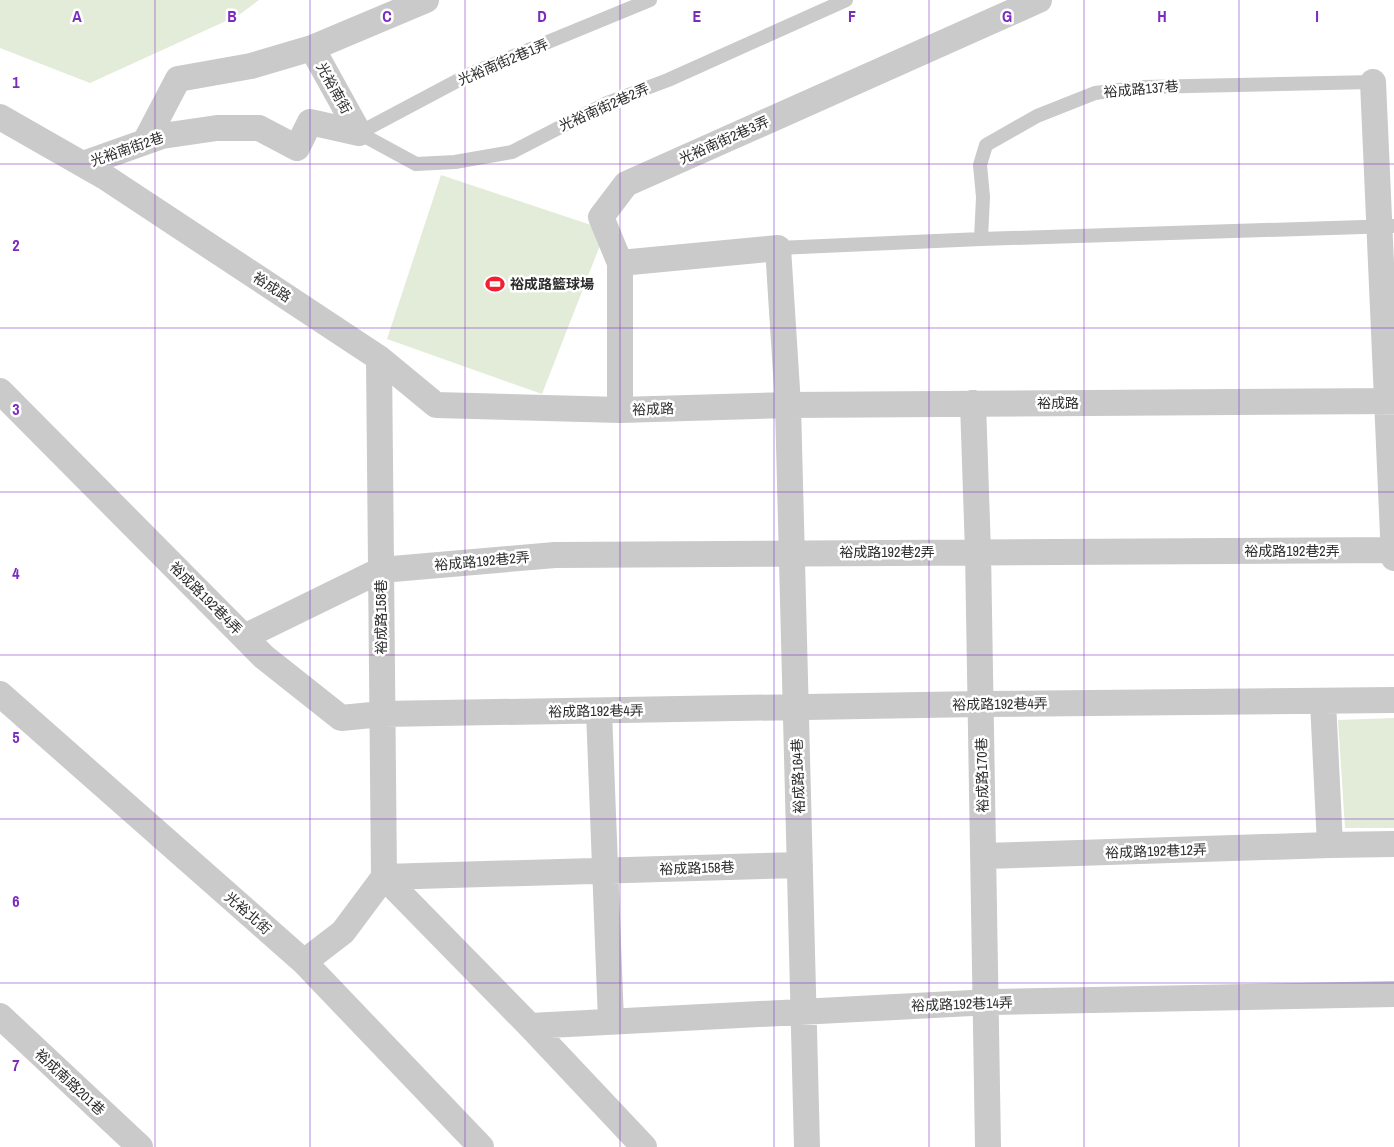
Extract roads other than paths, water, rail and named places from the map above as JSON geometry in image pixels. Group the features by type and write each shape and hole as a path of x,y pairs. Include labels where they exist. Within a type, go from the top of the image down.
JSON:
{"street":[{"name":"光裕南街","path":"359,132 312,48 426,0"},
{"name":"光裕南街2巷3弄","path":"620,410 620,263 601,217 626,184 1039,0"},
{"path":"145,142 178,79 252,66 312,48"},
{"path":"1373,82 1386,226 1394,558"},
{"name":"裕成路","path":"0,117 106,177 379,358 436,405 620,410 788,405 1391,401"},
{"name":"光裕南街2巷","path":"83,164 162,136 217,128 259,128 297,148 310,122 359,132"},
{"path":"620,263 778,248"},
{"name":"裕成路164巷","path":"778,248 788,405 807,1147"},
{"name":"裕成路158巷","path":"379,358 384,877 800,865"},
{"name":"裕成路192巷4弄","path":"0,391 264,657 341,718 382,714 980,704 1394,700"},
{"name":"裕成路170巷","path":"973,404 978,552 988,1147"},
{"name":"裕成路192巷2弄","path":"381,570 555,555 1394,550"},
{"path":"244,637 381,570"},
{"name":"光裕北街","path":"0,694 304,962 481,1147"},
{"path":"1323,702 1330,845"},
{"path":"599,711 611,1021"},
{"name":"裕成路192巷12弄","path":"983,856 1394,844"},
{"path":"304,962 343,932 384,877 530,1026 644,1147"},
{"name":"裕成路192巷14弄","path":"530,1026 804,1010 985,1002 1394,994"},
{"name":"裕成南路201巷","path":"0,1016 140,1147"}],"lane":[{"name":"光裕南街2巷1弄","path":"359,132 470,74 650,0"},
{"name":"光裕南街2巷2弄","path":"359,132 416,164 455,162 512,152 607,103 668,80 846,0"},
{"name":"裕成路137巷","path":"981,239 984,197 980,165 986,145 1037,116 1095,93 1143,87 1373,82"},
{"path":"778,248 981,239 1386,226"}],"place":[{"name":"裕成路籃球場","path":"495,284"}]}
